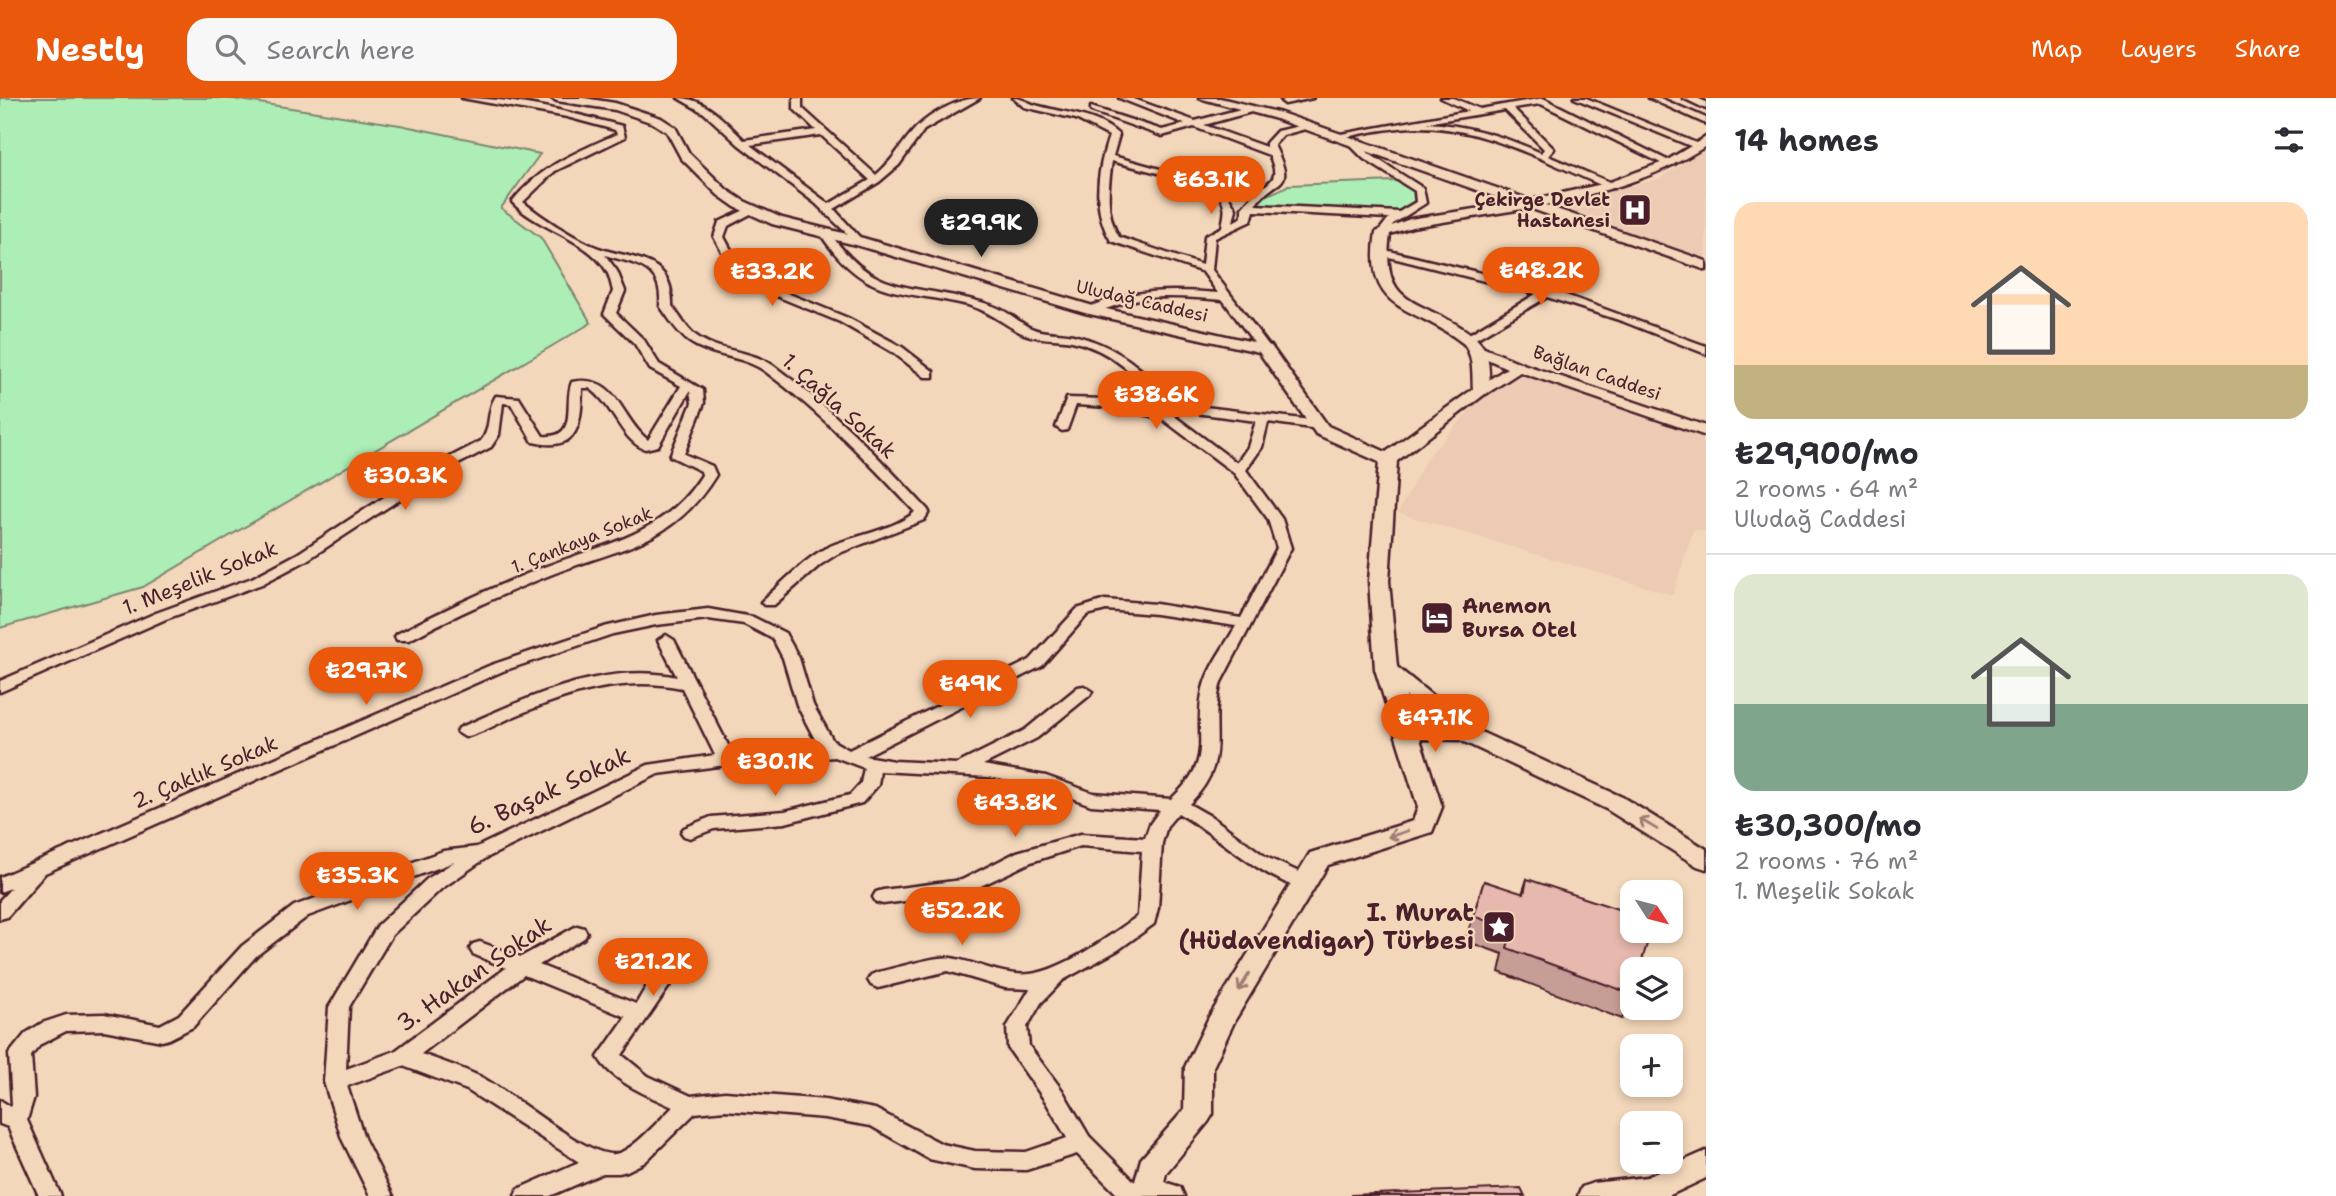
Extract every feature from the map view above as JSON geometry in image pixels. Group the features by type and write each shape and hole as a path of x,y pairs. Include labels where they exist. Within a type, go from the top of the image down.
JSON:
{"main road":[{"name":"Uludağ Caddesi","path":"557,98 623,108 654,119 672,130 678,146 709,181 775,221 858,241 1090,310 1265,349"},
{"path":"1205,98 1230,101 1277,115 1706,266"},
{"path":"1169,1196 1146,1196 1152,1168 1198,1114 1199,1067 1223,1017 1319,859 1423,825 1430,807 1386,669 1378,581 1388,459 1481,391 1472,344 1391,293 1381,283 1379,272 1383,232 1410,223 1530,205 1611,186 1670,164 1701,143"},
{"path":"1265,349 1322,430 1388,459"},
{"path":"1386,669 1464,733 1614,803 1706,860"},
{"path":"1406,732 1464,733"},
{"path":"1593,1196 1650,1191 1706,1164"}],"street":[{"path":"466,98 568,114 620,128 622,135 551,167 530,184 517,202 534,218 588,247 610,267 619,291 610,314 640,342 654,366 688,384"},
{"path":"682,98 711,111 742,142 844,221 858,241"},
{"path":"798,98 798,109 820,132 876,180"},
{"path":"827,209 876,180 897,163 911,139 922,128 951,109 976,98"},
{"path":"1017,98 1028,105 1075,116 1102,126 1114,135 1106,157 1106,228 1115,239 1207,270 1265,349"},
{"path":"1075,116 1122,98 1275,154"},
{"path":"1277,115 1286,100 1309,98"},
{"path":"1445,98 1480,112"},
{"path":"1493,98 1510,106 1549,149 1542,157"},
{"path":"1578,98 1701,143"},
{"path":"1653,98 1706,121"},
{"path":"1688,98 1706,106"},
{"path":"1335,136 1480,112 1539,99 1670,164"},
{"path":"1094,109 1162,133 1252,109"},
{"path":"1583,122 1622,116"},
{"path":"1402,124 1468,129 1494,136 1611,186"},
{"path":"1207,270 1210,236 1247,219 1247,208 1252,198 1270,190 1278,182 1279,162 1269,145 1274,138 1306,126"},
{"path":"742,142 820,132"},
{"path":"1353,143 1363,156 1409,180 1420,190 1421,203 1389,222 1383,232"},
{"path":"1106,157 1204,184 1223,194 1231,209 1227,226"},
{"path":"1247,208 1400,215"},
{"path":"753,210 723,224 719,237 737,270 778,293 844,320 898,350 929,374"},
{"path":"826,235 837,256 859,275 886,287 970,303 1000,313 1029,331 1103,346 1146,376 1167,411 1239,470 1275,519 1284,548 1212,687 1210,738 1204,773 1179,806 1166,814 1157,826 1152,845 1151,893 1147,919 1111,945 1056,975 1029,982 1004,980 948,964 878,979"},
{"name":"1. Çağla Sokak","path":"588,247 643,263 659,274 667,289 666,306 689,336 703,345 750,357 777,375 839,427 922,512 908,523 832,551 815,562 769,602"},
{"path":"1381,252 1548,292 1613,312 1706,350"},
{"path":"1472,344 1548,292"},
{"path":"1090,310 1131,297 1192,293 1226,297"},
{"name":"Bağlan Caddesi","path":"1472,344 1518,367 1704,428"},
{"path":"1481,391 1518,367"},
{"name":"1. Meşelik Sokak","path":"0,687 161,615 257,581 302,557 432,471 486,444 493,435 496,405 500,399 515,401 538,439 556,441 568,433 575,421 576,385 590,384 607,395 635,438 645,445 653,443 688,384"},
{"name":"1. Çankaya Sokak","path":"403,637 450,611 489,598 545,572 625,544 660,529 674,519 692,502 709,475 707,469 677,456 698,403 697,390 688,384"},
{"path":"1062,427 1071,401 1318,425"},
{"path":"1239,470 1255,447 1263,418"},
{"path":"843,754 950,709 1036,663 1082,612 1105,605 1156,609 1245,624"},
{"name":"2. Çaklık Sokak","path":"0,885 498,668 609,630 656,620 708,614 748,620 779,636 790,658 805,705 826,745 843,754"},
{"path":"666,640 726,759"},
{"path":"466,732 531,703 592,682 651,678 687,684"},
{"path":"959,770 1031,734 1084,691"},
{"path":"843,754 873,765 989,771 1046,782 1091,799 1179,806 1206,821 1259,862 1305,883"},
{"name":"6. Başak Sokak","path":"8,1115 25,1102 20,1054 30,1038 39,1031 78,1020 162,1033 173,1029 195,1012 249,951 301,911 450,856 480,853 654,769 726,759 843,754"},
{"path":"690,832 711,823 785,817 856,799 869,785 873,765"},
{"path":"883,897 967,886 1024,857 1081,841 1152,845"},
{"path":"382,1196 353,1139 335,1083 339,1007 385,930 434,884 480,853"},
{"path":"0,912 40,868"},
{"name":"3. Hakan Sokak","path":"335,1083 402,1057 522,966 578,933"},
{"path":"480,949 640,1014"},
{"path":"1056,975 1034,998 1017,1027 1019,1048 1054,1096 1081,1143 1134,1196"},
{"path":"666,978 609,1057 640,1082 689,1105 724,1101 825,1108 875,1118 937,1152 975,1160 1026,1161 1081,1143"},
{"name":"3. Hakan Sokak","path":"402,1057 475,1084 569,1146 601,1163"},
{"path":"532,1195 601,1163 619,1164 638,1155 689,1105"},
{"path":"8,1115 50,1196"}],"shaded area":[{"name":"Çekirge Devlet Hastanesi","path":"1706,149 1706,262 1571,216 1556,204 1659,179"},
{"path":"1522,371 1706,437 1706,531 1693,530 1673,595 1398,513 1426,459 1477,403"}],"green space":[{"path":"0,98 227,98 400,125 540,154 501,208 541,238 591,323 143,587 0,628"},
{"path":"1396,181 1413,190 1414,201 1401,213 1253,206 1260,198 1288,185"}],"building":[{"path":"1527,879 1620,910 1620,943 1647,943 1643,957 1620,957 1620,990 1507,948 1512,930 1473,916 1484,881 1524,894"},
{"path":"1521,1188 1525,1196 1351,1196 1351,1195"}],"place":[{"name":"Çekirge Devlet Hastanesi","path":"1635,210"},
{"name":"Anemon Bursa Otel","path":"1437,618"},
{"name":"I. Murat (Hüdavendigar) Türbesi","path":"1499,927"}]}
